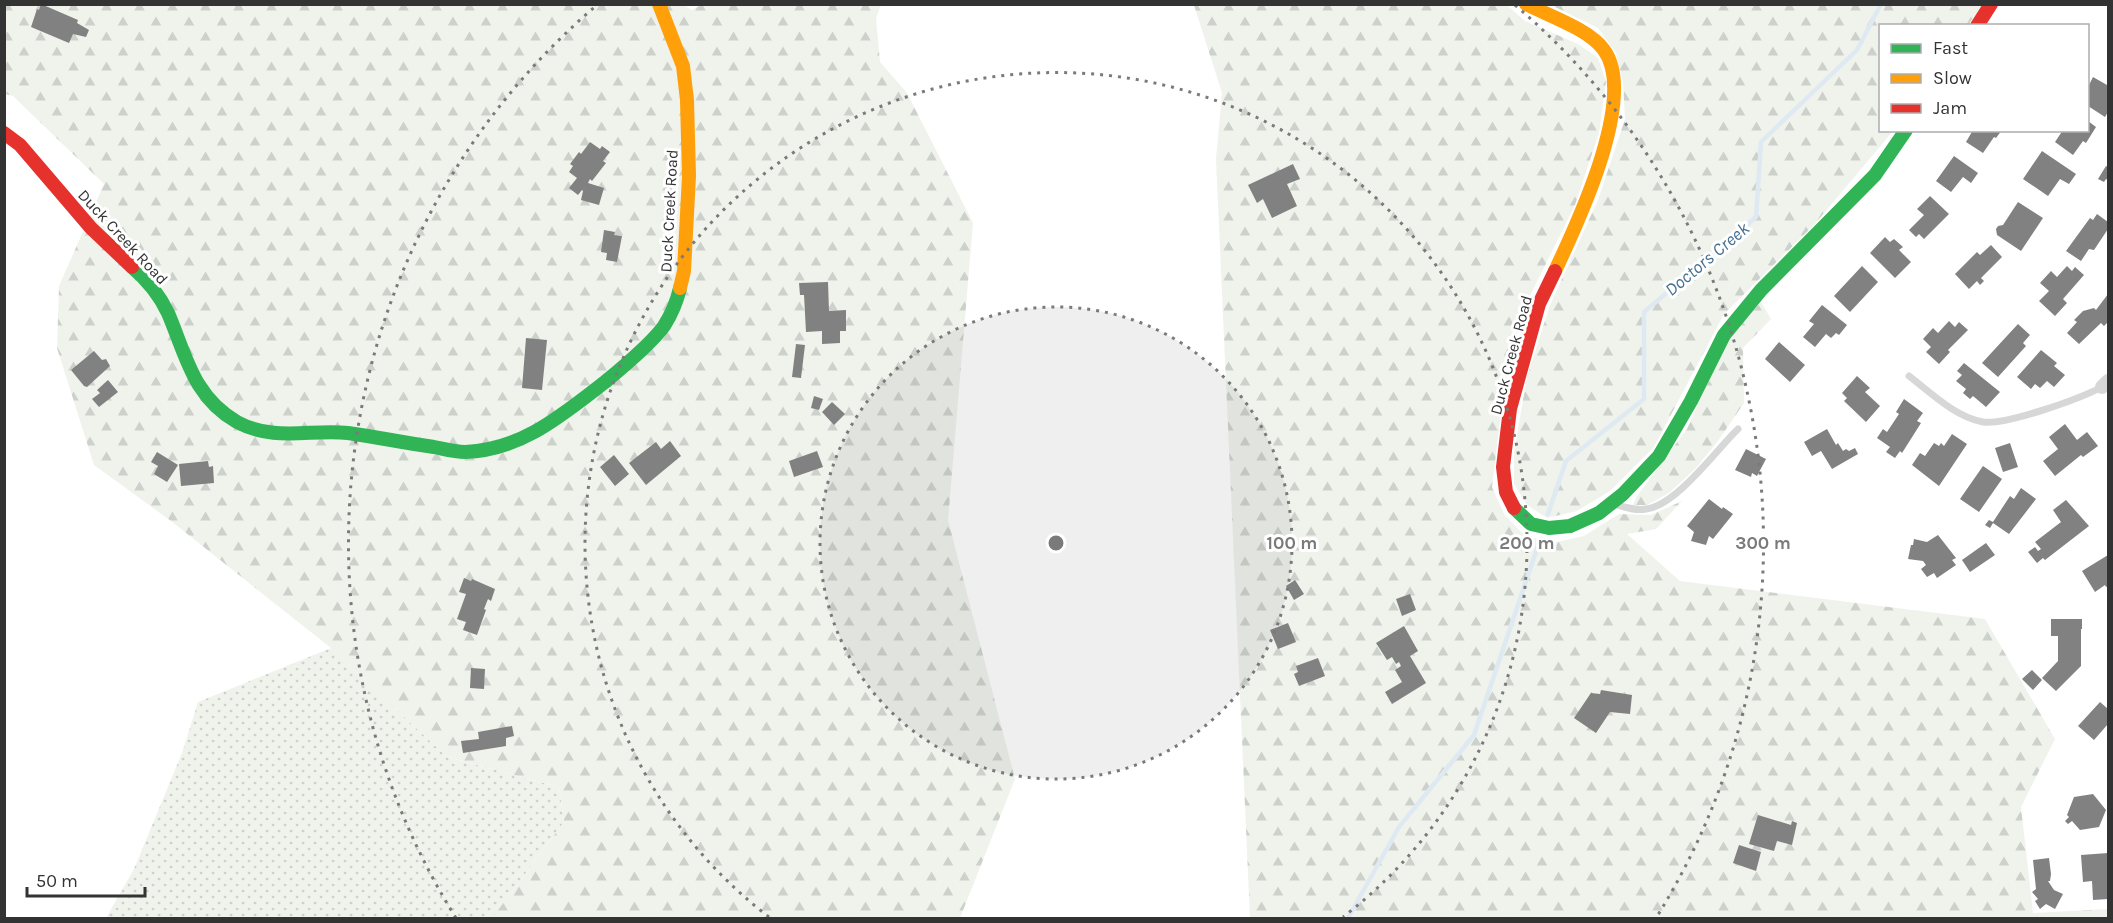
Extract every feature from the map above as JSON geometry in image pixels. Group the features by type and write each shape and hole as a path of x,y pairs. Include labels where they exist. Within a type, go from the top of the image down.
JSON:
{"street":[{"name":"Duck Creek Road","path":"4,133 20,145 91,228 144,278 167,311 189,370 210,402 237,422 264,432 296,435 346,433 464,452 496,447 524,438 554,422 626,365 664,326 676,299 684,272 686,248 689,176 687,100 683,66 659,4"},
{"name":"Duck Creek Road","path":"1527,4 1592,38 1605,51 1613,69 1615,102 1605,149 1567,246 1539,304 1510,409 1503,467 1506,492 1515,510 1531,524 1549,528 1570,526 1599,513 1623,494 1659,456 1691,401 1724,334 1761,290 1875,175 1905,132"},
{"path":"1978,24 1991,4"}],"lane":[{"path":"1909,376 1956,411 1981,422 1996,422 2082,397 2105,384"},
{"path":"1611,503 1631,509 1648,509 1667,502 1738,429"}],"green space":[{"path":"682,4 692,10 703,4 881,5 876,18 880,62 907,93 973,223 948,520 1015,779 960,918 492,918 564,822 559,787 447,757 331,648 171,521 94,465 57,348 59,286 104,184 13,96 5,94 4,5"},
{"path":"1194,5 1507,5 1525,21 1578,44 1598,58 1606,82 1599,133 1575,205 1522,312 1503,396 1492,487 1504,514 1524,535 1553,543 1584,536 1619,514 1651,515 1682,501 1656,529 1627,534 1680,581 1985,619 2055,739 2021,807 2033,913 2108,909 2108,918 1250,918 1216,159 1222,93"},
{"path":"1551,5 1983,5 1969,24 1879,24 1879,132 1892,132 1814,225 1724,314 1654,447 1610,491 1577,511 1547,518 1527,505 1514,484 1514,452 1527,377 1550,305 1598,200 1625,119 1623,82 1616,53 1598,28"},
{"path":"1761,302 1771,319 1743,348 1744,403 1696,468 1669,493 1647,505 1633,505 1637,496 1687,429 1735,330"},
{"path":"331,648 447,757 559,787 564,822 492,918 106,918 134,869 182,753 198,702"}],"building":[{"path":"41,4 78,20 77,23 89,30 86,37 73,34 69,43 31,27"},
{"path":"2093,77 2107,85 2108,82 2108,112 2105,117 2089,107 2089,85"},
{"path":"2089,122 2096,127 2086,143 2083,141 2073,155 2055,142 2062,132 2089,132"},
{"path":"1972,132 2000,132 1983,153 1966,142"},
{"path":"590,142 610,152 603,161 606,163 588,183 604,188 599,205 581,200 582,190 578,195 569,188 577,178 569,172 573,166 570,164"},
{"path":"2042,151 2076,174 2069,184 2060,179 2048,196 2023,179"},
{"path":"1954,156 1978,173 1971,183 1963,177 1951,192 1936,181"},
{"path":"1293,164 1300,179 1287,184 1297,206 1272,218 1263,199 1257,203 1248,185"},
{"path":"2106,166 2108,167 2108,180 2104,182 2098,179"},
{"path":"1930,196 1949,214 1924,239 1919,234 1916,237 1909,230 1924,215 1917,209"},
{"path":"2018,202 2043,218 2021,251 1997,235 1996,229 2003,225"},
{"path":"2097,214 2108,222 2108,229 2094,250 2089,249 2081,261 2066,251 2090,218 2093,220"},
{"path":"604,230 622,236 617,262 606,260 607,253 601,252"},
{"path":"1885,237 1890,242 1894,239 1903,247 1899,250 1911,262 1895,278 1870,253"},
{"path":"1991,245 2002,257 1981,278 1984,281 1980,285 1977,281 1969,289 1955,274 1977,252 1980,255"},
{"path":"1862,266 1878,282 1850,312 1834,296"},
{"path":"2067,266 2072,271 2075,267 2084,275 2063,299 2067,303 2055,316 2039,301 2049,291 2040,283 2051,271 2057,277"},
{"path":"828,282 829,311 846,310 846,331 840,331 840,343 822,344 822,331 806,332 804,295 800,295 799,283"},
{"path":"2108,294 2108,322 2104,326 2101,323 2079,344 2067,333 2077,322 2074,320 2083,311 2094,308 2096,310"},
{"path":"1822,305 1847,325 1839,335 1836,333 1831,338 1826,334 1815,347 1803,337 1814,324 1809,321"},
{"path":"1949,321 1955,327 1959,322 1968,330 1948,350 1950,352 1939,364 1926,352 1931,347 1923,339 1933,328 1938,333"},
{"path":"2018,324 2030,335 2023,343 2026,346 1998,377 1982,363"},
{"path":"526,338 547,340 542,390 522,388"},
{"path":"1779,342 1805,365 1790,382 1765,359"},
{"path":"796,344 805,345 801,378 792,377"},
{"path":"2041,350 2057,363 2054,366 2065,375 2054,387 2047,381 2040,388 2035,384 2031,389 2017,377"},
{"path":"94,351 102,360 106,359 110,366 87,387 71,370"},
{"path":"1964,363 2000,392 1986,407 1973,396 1970,399 1963,393 1966,389 1956,381 1962,375 1957,371"},
{"path":"1857,376 1870,388 1865,392 1880,406 1866,422 1844,401 1847,398 1842,393"},
{"path":"108,380 118,392 99,407 92,399 100,393 97,390"},
{"path":"814,396 823,399 819,410 811,408"},
{"path":"1904,399 1923,413 1917,421 1921,423 1902,453 1900,451 1895,458 1886,452 1890,447 1877,438 1883,429 1887,432 1899,414 1896,412"},
{"path":"832,402 845,414 834,425 822,412"},
{"path":"2065,424 2077,440 2087,432 2098,446 2083,457 2081,455 2055,476 2043,461 2058,449 2049,437"},
{"path":"1827,429 1836,445 1838,443 1843,451 1855,448 1858,454 1832,469 1821,451 1812,456 1804,442"},
{"path":"1952,434 1967,444 1939,486 1912,465 1920,453 1925,456 1934,443 1939,446 1941,443 1944,446"},
{"path":"670,441 681,456 646,485 629,463 656,442 661,449"},
{"path":"2010,443 2018,467 2003,472 1995,448"},
{"path":"1746,449 1766,459 1757,476 1752,473 1751,477 1735,470"},
{"path":"817,451 823,467 794,477 789,461"},
{"path":"157,452 178,465 167,482 154,474 158,466 151,462"},
{"path":"614,455 629,474 615,486 600,467"},
{"path":"208,461 209,467 213,466 214,483 181,486 179,464"},
{"path":"1983,466 2002,479 1979,512 1960,499"},
{"path":"2021,488 2036,499 2009,534 1993,523 1990,528 1985,525 1989,520 1993,522 2010,496 2014,499"},
{"path":"1709,499 1733,514 1713,539 1709,536 1706,545 1691,541 1694,532 1687,526"},
{"path":"2066,500 2089,526 2045,560 2043,558 2037,563 2028,552 2035,547 2038,551 2041,549 2035,542 2061,522 2053,510"},
{"path":"1938,535 1956,558 1952,560 1956,565 1937,578 1934,573 1927,577 1921,569 1926,565 1923,561 1908,559 1911,545 1914,539 1927,542"},
{"path":"1986,543 1995,555 1970,572 1962,560"},
{"path":"2108,555 2108,586 2105,585 2095,592 2082,571"},
{"path":"464,578 495,589 491,601 488,599 484,609 486,610 477,635 463,630 466,622 457,619 466,594 459,592"},
{"path":"1295,580 1304,594 1294,600 1286,586"},
{"path":"1410,594 1416,610 1402,616 1396,599"},
{"path":"2051,619 2082,619 2081,666 2056,691 2042,678 2058,661 2058,636 2051,636"},
{"path":"1288,623 1296,642 1278,649 1270,630"},
{"path":"1404,626 1418,651 1410,656 1426,683 1392,704 1385,692 1402,682 1395,670 1401,666 1399,662 1396,664 1392,657 1387,660 1376,643"},
{"path":"1318,658 1325,676 1299,686 1294,674 1298,672 1296,666"},
{"path":"471,668 485,669 484,689 470,688"},
{"path":"2032,670 2042,680 2033,690 2022,679"},
{"path":"1601,690 1632,695 1630,714 1610,712 1596,733 1574,718 1591,693 1600,694"},
{"path":"2100,702 2108,709 2108,724 2094,740 2078,726"},
{"path":"512,726 514,736 506,738 506,746 463,753 461,741 479,739 478,732"},
{"path":"2093,794 2106,810 2099,827 2080,830 2072,821 2068,824 2065,821 2069,817 2067,815 2074,797"},
{"path":"1758,815 1791,825 1792,821 1797,823 1792,845 1777,841 1774,851 1749,844"},
{"path":"1739,845 1761,852 1756,871 1733,863"},
{"path":"2108,853 2108,899 2093,900 2092,881 2083,882 2081,855"},
{"path":"2049,858 2051,874 2050,881 2048,881 2054,890 2063,894 2055,909 2046,904 2040,909 2035,901 2038,899 2032,892 2036,889 2033,860"}],"waterway":[{"name":"Doctors Creek","path":"1548,514 1566,461 1644,399 1644,312 1756,217 1761,142 1857,50 1881,4"},
{"path":"1348,918 1399,827 1474,735 1540,540"}],"traffic: fast":[{"path":"1514,508 1531,524 1549,528 1570,526 1599,513 1623,494 1659,456 1691,401 1724,335 1761,290 1875,175 1905,132"},
{"path":"132,267 152,288 165,307 186,359 201,388 222,412 237,422 265,432 348,433 461,452 486,450 523,438 573,407 628,363 658,333 671,313 680,288"}],"traffic: slow":[{"path":"659,4 683,66 687,100 689,176 684,271 680,288"},
{"path":"1526,4 1568,24 1597,42 1604,50 1613,71 1614,98 1600,160 1577,223 1555,271"}],"traffic: jam":[{"path":"1978,24 1991,4"},
{"path":"4,133 20,145 91,228 132,267"},
{"path":"1514,508 1506,492 1503,467 1510,409 1539,304 1555,271"}]}
